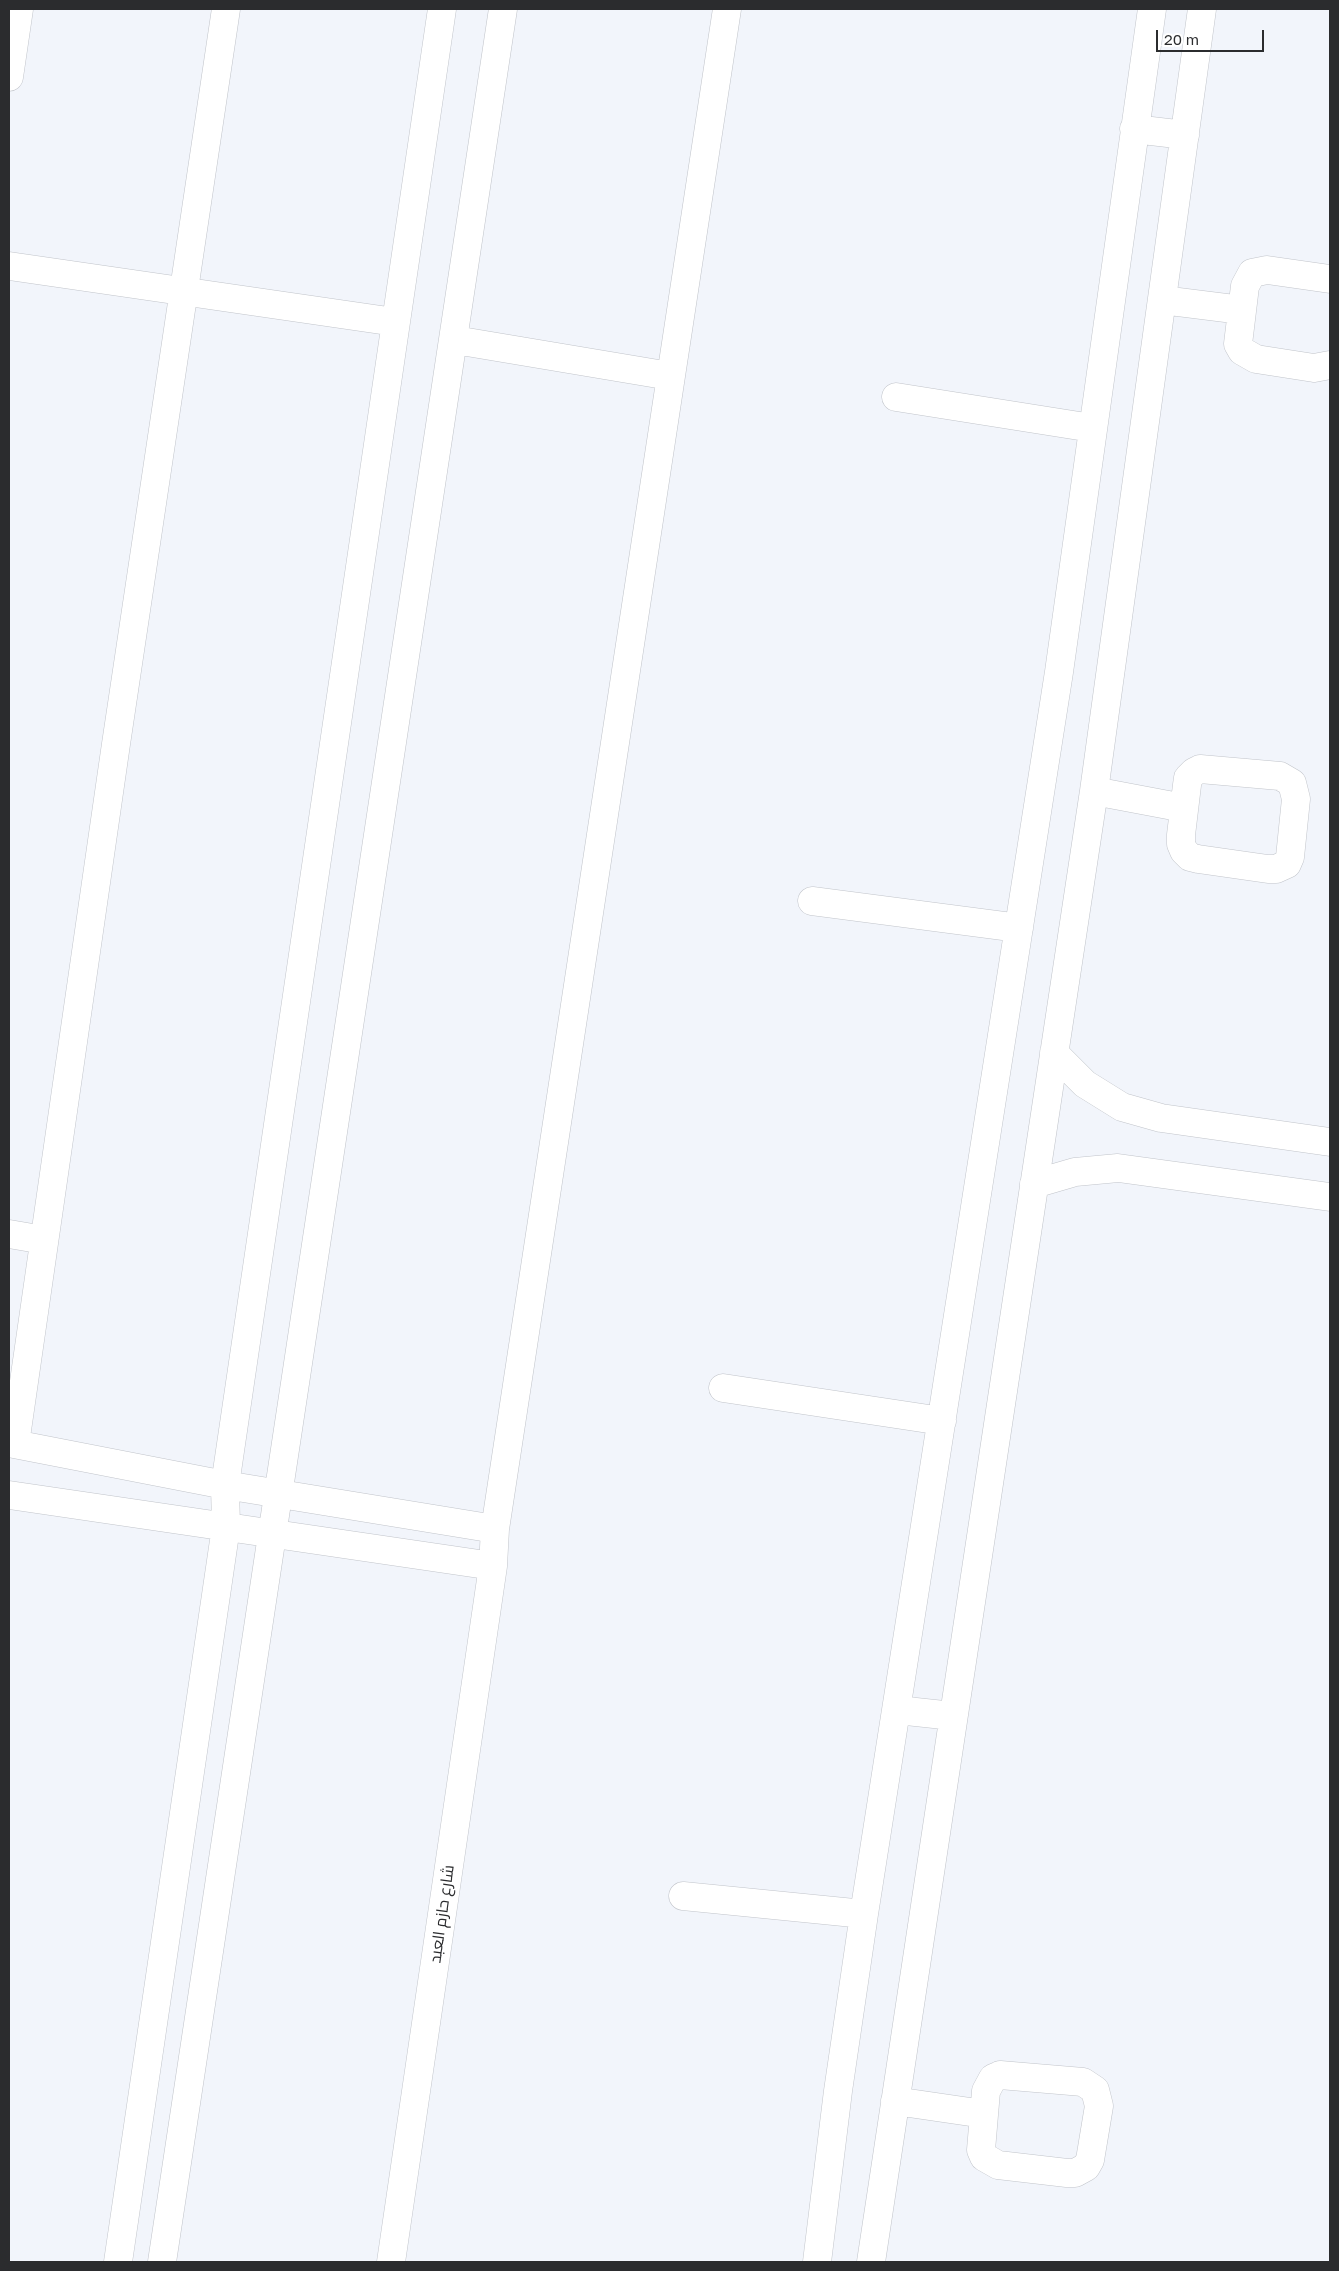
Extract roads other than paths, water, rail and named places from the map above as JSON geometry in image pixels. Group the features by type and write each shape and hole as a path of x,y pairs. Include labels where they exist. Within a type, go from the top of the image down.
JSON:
{"street":[{"path":"9,77 19,9"},
{"path":"226,9 44,1240 12,1444 225,1485 495,1529"},
{"path":"118,2262 226,1527 225,1485 442,9"},
{"path":"162,2262 503,9"},
{"name":"شارع حازم العبد","path":"391,2262 493,1566 495,1529 726,9"},
{"path":"817,2262 838,2091 864,1914 1059,672 1152,9"},
{"path":"871,2262 1094,791 1202,9"},
{"path":"1134,129 1185,136"},
{"path":"9,266 395,322"},
{"path":"1330,279 1260,270 1248,279 1238,344 1248,356 1314,368 1330,365"},
{"path":"1162,300 1242,310"},
{"path":"454,340 670,376"},
{"path":"896,397 1092,428"},
{"path":"1200,769 1280,776 1286,779 1295,790 1296,799 1290,857 1287,864 1276,869 1268,869 1190,857 1184,851 1181,844 1184,808 1188,778 1200,769"},
{"path":"1094,791 1184,808"},
{"path":"812,901 1019,928"},
{"path":"1054,1053 1085,1084 1122,1107 1160,1118 1330,1142"},
{"path":"1034,1184 1075,1172 1118,1168 1330,1197"},
{"path":"9,1234 44,1240"},
{"path":"723,1388 942,1421"},
{"path":"9,1496 493,1566"},
{"path":"897,1710 953,1716"},
{"path":"683,1896 864,1914"},
{"path":"1000,2075 1083,2082 1095,2090 1099,2106 1090,2160 1086,2168 1075,2173 990,2163 984,2157 981,2150 984,2114 988,2084 1000,2075"},
{"path":"895,2101 984,2114"}]}
